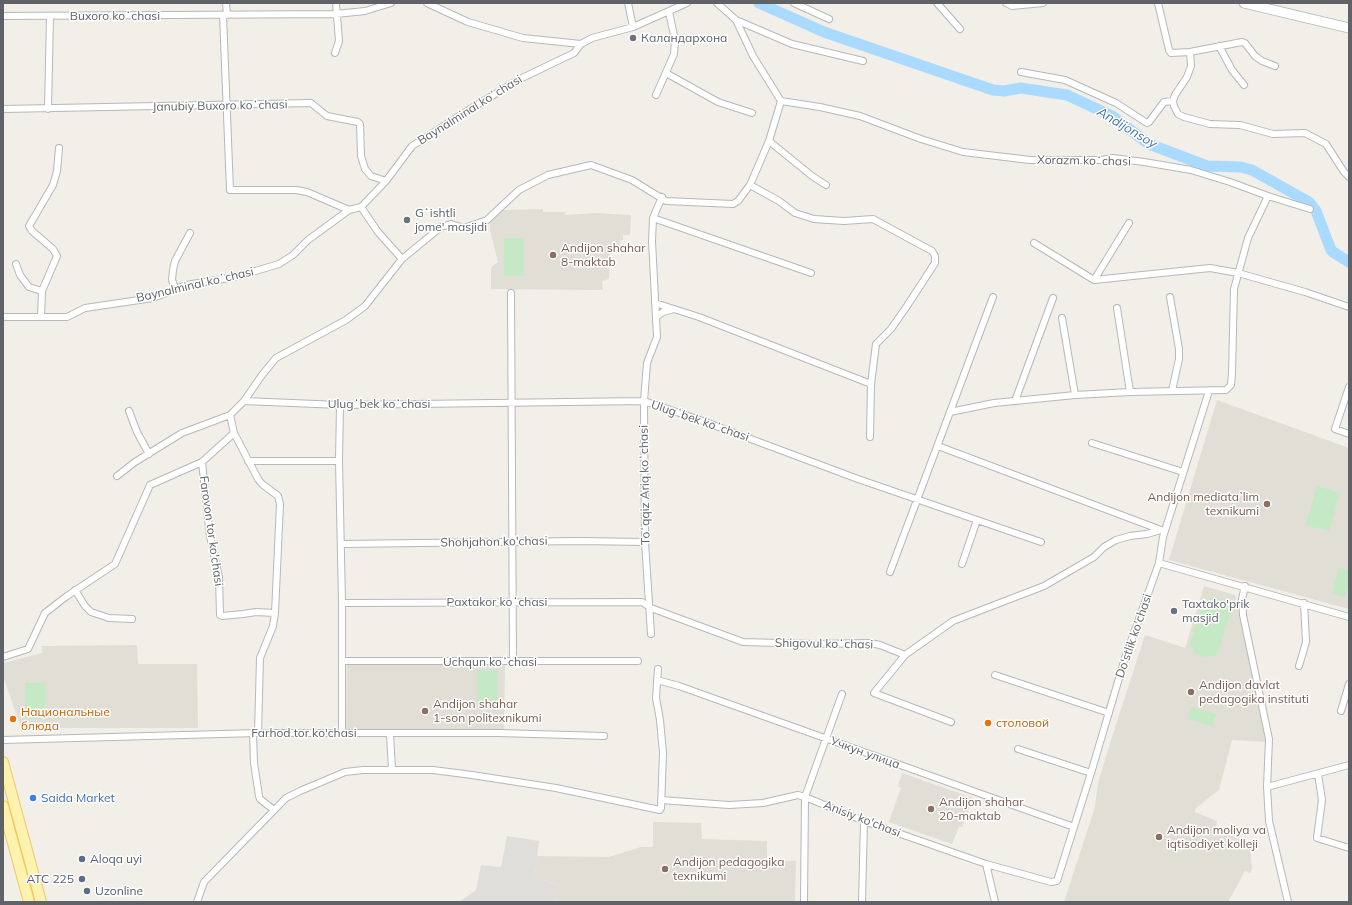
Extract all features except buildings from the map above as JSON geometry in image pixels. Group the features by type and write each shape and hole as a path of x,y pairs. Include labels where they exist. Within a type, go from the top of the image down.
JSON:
{"main road":[{"path":"1244,3 1349,28"},
{"path":"3,762 42,902"},
{"path":"3,806 28,902"},
{"path":"20,872 20,894 22,902"}],"street":[{"path":"226,3 225,15 230,190 296,190 307,192 349,210"},
{"path":"335,53 339,40 336,3"},
{"name":"Buxoro koʻchasi","path":"3,16 336,14 365,11 391,3"},
{"path":"426,3 468,22 523,38 581,44"},
{"path":"628,3 632,27"},
{"name":"Baynalminal koʻchasi","path":"3,317 67,317 86,308 153,298 175,288 186,285 235,277 279,264 293,255 308,240 349,210 361,207 386,181 412,146 520,79 574,53 581,44 592,38 632,27 687,3"},
{"path":"717,3 736,20 792,44 863,61"},
{"path":"794,3 829,19"},
{"path":"937,3 960,29"},
{"path":"1006,3 1012,6 1020,6 1043,3"},
{"path":"1158,3 1171,53 1190,52 1242,42 1245,43 1255,56 1262,61 1275,66"},
{"path":"656,95 674,54 675,40 669,12"},
{"path":"48,109 50,16"},
{"path":"118,476 135,462 182,433 230,415 244,401 276,358 346,320 365,306 402,259 441,227 451,224 464,228 488,220 519,190 548,175 591,165 632,180 662,197 666,201 728,205 738,201 750,185 769,141 781,101 753,56 736,20"},
{"path":"1220,46 1232,70 1244,85"},
{"path":"1190,52 1191,66 1187,77 1173,100 1178,114 1210,124 1240,125 1273,134 1305,133 1326,144 1344,172 1349,177"},
{"path":"1021,72 1065,80 1116,102 1147,123 1164,102 1173,100"},
{"path":"666,73 718,102 752,113"},
{"name":"Xorazm koʻchasi","path":"781,101 820,107 860,116 921,139 963,152 1030,160 1101,160 1113,158 1191,170 1310,209"},
{"name":"Janubiy Buxoro koʻchasi","path":"3,110 311,103 327,116 358,122 360,124 361,156 365,169 371,176 386,181"},
{"path":"769,141 812,176 826,185"},
{"path":"41,317 42,291 57,256 53,249 32,231 30,226 53,185 57,171 59,148"},
{"path":"750,185 779,201 795,213 814,219 844,221 873,219 932,251 936,256 935,263 907,306 891,329 876,344 871,384 870,437"},
{"path":"950,412 994,403 1075,396 1130,392 1226,390 1231,385 1234,289 1248,238 1268,196"},
{"name":"Toʻqqiz Ariq koʻchasi","path":"651,634 651,608 645,542 644,401 647,363 657,339 652,241 653,218 662,197"},
{"path":"361,207 378,232 402,259"},
{"path":"653,218 811,273"},
{"path":"1094,280 1129,223"},
{"path":"175,288 172,280 175,261 190,233"},
{"path":"1034,243 1094,280 1210,268 1238,273 1305,292 1349,307"},
{"path":"16,264 20,275 29,287 42,291"},
{"path":"511,293 513,662"},
{"path":"890,572 993,297"},
{"path":"1170,297 1179,349 1179,359 1172,391"},
{"path":"1015,401 1053,298"},
{"path":"655,303 699,317 871,384"},
{"path":"1117,308 1130,392"},
{"path":"656,317 663,312 674,309"},
{"path":"1062,318 1075,396"},
{"path":"1349,387 1336,429 1349,434"},
{"name":"Do'stlik ko'chasi","path":"1057,881 1125,658 1159,563 1163,531 1209,391"},
{"name":"Ulugʻbek koʻchasi","path":"244,401 340,405 644,401 700,420 917,500 1041,542"},
{"path":"340,405 339,461 342,544 342,733"},
{"path":"129,411 137,432 149,454"},
{"path":"230,415 234,433 258,479 262,484 278,496 280,504 275,613 272,626 260,658 254,763 260,799 274,810"},
{"path":"3,657 28,649 44,613 75,590 115,564 150,485 202,462 234,433"},
{"path":"1092,443 1183,472"},
{"path":"938,446 1163,531"},
{"path":"248,461 339,461"},
{"name":"Farovon tor ko'chasi","path":"202,462 210,536 219,577 220,615 256,612 275,613"},
{"path":"962,564 977,520"},
{"path":"951,722 874,693 905,655 953,621 1044,586 1094,557 1104,547 1116,540 1130,536 1163,531"},
{"name":"Shohjahon ko'chasi","path":"342,544 579,541 645,542"},
{"path":"1159,563 1349,617"},
{"path":"1244,586 1242,599 1243,615 1269,739 1267,787 1269,821 1288,902"},
{"path":"75,590 85,606 91,612 109,618 132,619"},
{"name":"Paxtakor koʻchasi","path":"342,603 642,602 651,608"},
{"path":"1299,666 1306,642 1304,603"},
{"name":"Shigovul koʻchasi","path":"651,608 743,642 817,644 870,643 880,645 905,655"},
{"name":"Uchqun koʻchasi","path":"342,661 638,661"},
{"path":"197,902 204,882 286,798 300,790 345,772 363,770 433,770 556,788 660,810 663,753 656,698 658,669"},
{"path":"995,674 1109,713"},
{"name":"Учкун улица","path":"657,680 679,686 1074,827"},
{"path":"1341,711 1349,684"},
{"path":"804,902 805,797 842,694"},
{"name":"Farhod tor ko'chasi","path":"3,740 256,733 498,733 604,736"},
{"path":"390,734 392,770"},
{"path":"1018,749 1091,773"},
{"path":"1267,787 1349,765"},
{"path":"1318,774 1322,800 1317,838 1349,848"},
{"name":"Anisiy ko'chasi","path":"661,800 728,805 763,803 798,795 986,864 1051,882 1057,881"},
{"path":"862,901 864,820"},
{"path":"986,864 995,902"}],"shaded area":[{"name":"Andijon shahar 8-maktab","path":"543,209 543,212 565,212 566,215 596,213 631,215 630,235 623,235 623,240 620,240 621,247 610,248 609,279 602,281 603,290 491,289 491,267 498,262 490,230 490,221 502,210"},
{"name":"Andijon mediataʼlim texnikumi","path":"1217,400 1349,448 1349,609 1169,560"},
{"path":"1204,586 1235,595 1267,742 1232,740 1219,790 1196,808 1195,812 1217,821 1216,828 1250,845 1252,869 1250,873 1245,871 1228,902 1064,902 1095,807 1098,783 1145,635 1185,648"},
{"path":"137,645 138,664 197,664 198,728 21,728 3,676 3,663 42,653 42,646"},
{"name":"Andijon shahar 1-son politexnikumi","path":"347,664 505,664 504,729 346,729"},
{"name":"Andijon shahar 20-maktab","path":"902,773 973,798 962,827 959,827 952,844 889,822 901,788 898,786"},
{"name":"Andijon pedagogika texnikumi","path":"653,822 701,823 702,839 767,841 767,861 796,861 795,902 555,902 559,885 543,880 542,883 534,882 537,856 609,857 641,847 653,847"},
{"path":"507,836 539,841 534,882 543,880 559,885 555,902 459,902 476,890 481,865 501,867"}],"green space":[{"path":"504,238 524,238 524,276 504,276"},
{"path":"1317,486 1340,493 1329,531 1306,525"},
{"path":"1339,568 1349,571 1349,581 1345,597 1332,593"},
{"path":"1212,597 1222,599 1229,606 1231,611 1218,652 1214,656 1204,657 1195,653 1190,644 1203,602"},
{"path":"477,670 498,670 498,707 477,708"},
{"path":"25,683 45,683 45,719 25,719"},
{"path":"1191,707 1216,714 1212,726 1188,719"}],"waterway":[{"name":"Andijonsoy","path":"759,3 824,32 993,90 1004,91 1021,88 1067,95 1112,116 1149,144 1207,166 1241,167 1252,170 1309,202 1316,211 1331,250 1349,262"}],"place":[{"name":"Каландархона","path":"633,38"},
{"name":"Gʻishtli jome' masjidi","path":"407,220"},
{"name":"Andijon shahar 8-maktab","path":"553,255"},
{"name":"Andijon mediataʼlim texnikumi","path":"1267,504"},
{"name":"Taxtako'prik masjid","path":"1174,611"},
{"name":"Andijon davlat pedagogika instituti","path":"1191,692"},
{"name":"Andijon shahar 1-son politexnikumi","path":"425,711"},
{"name":"Национальные блюда","path":"13,719"},
{"name":"столовой","path":"988,723"},
{"name":"Saida Market","path":"33,798"},
{"name":"Andijon shahar 20-maktab","path":"931,809"},
{"name":"Andijon moliya va iqtisodiyet kolleji","path":"1159,837"},
{"name":"Aloqa uyi","path":"82,859"},
{"name":"Andijon pedagogika texnikumi","path":"665,869"},
{"name":"АТС 225","path":"82,879"},
{"name":"Uzonline","path":"87,891"}]}
